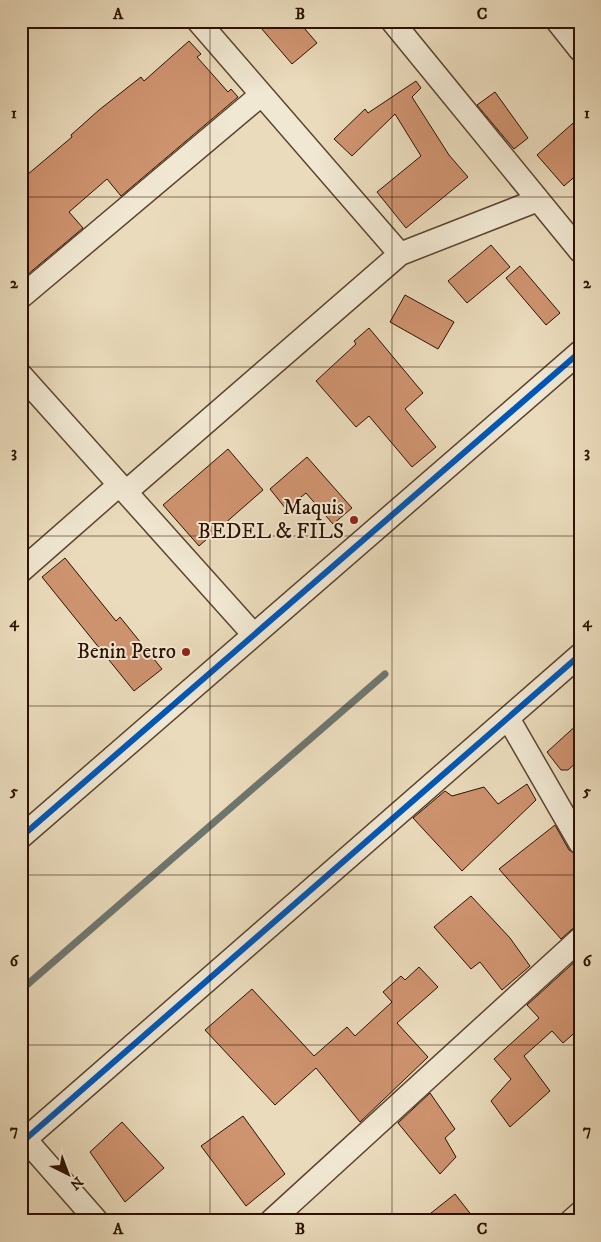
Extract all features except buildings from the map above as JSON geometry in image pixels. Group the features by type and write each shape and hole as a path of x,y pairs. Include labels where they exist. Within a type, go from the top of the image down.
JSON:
{"street":[{"path":"198,21 400,254"},
{"path":"392,21 580,251"},
{"path":"557,21 580,50"},
{"path":"21,297 261,95"},
{"path":"21,571 123,488 400,254 538,200"},
{"path":"21,838 580,352"},
{"path":"21,375 254,635"},
{"path":"97,1221 23,1141 580,655"},
{"path":"508,718 580,843"},
{"path":"272,1221 580,939"},
{"path":"571,1221 580,1213"}],"waterway":[{"path":"21,990 385,674"}],"cycle path":[{"path":"21,837 580,352"},
{"path":"21,1143 580,655"}],"place":[{"name":"Maquis BEDEL & FILS","path":"354,520"},
{"name":"Benin Petro","path":"186,652"}]}
